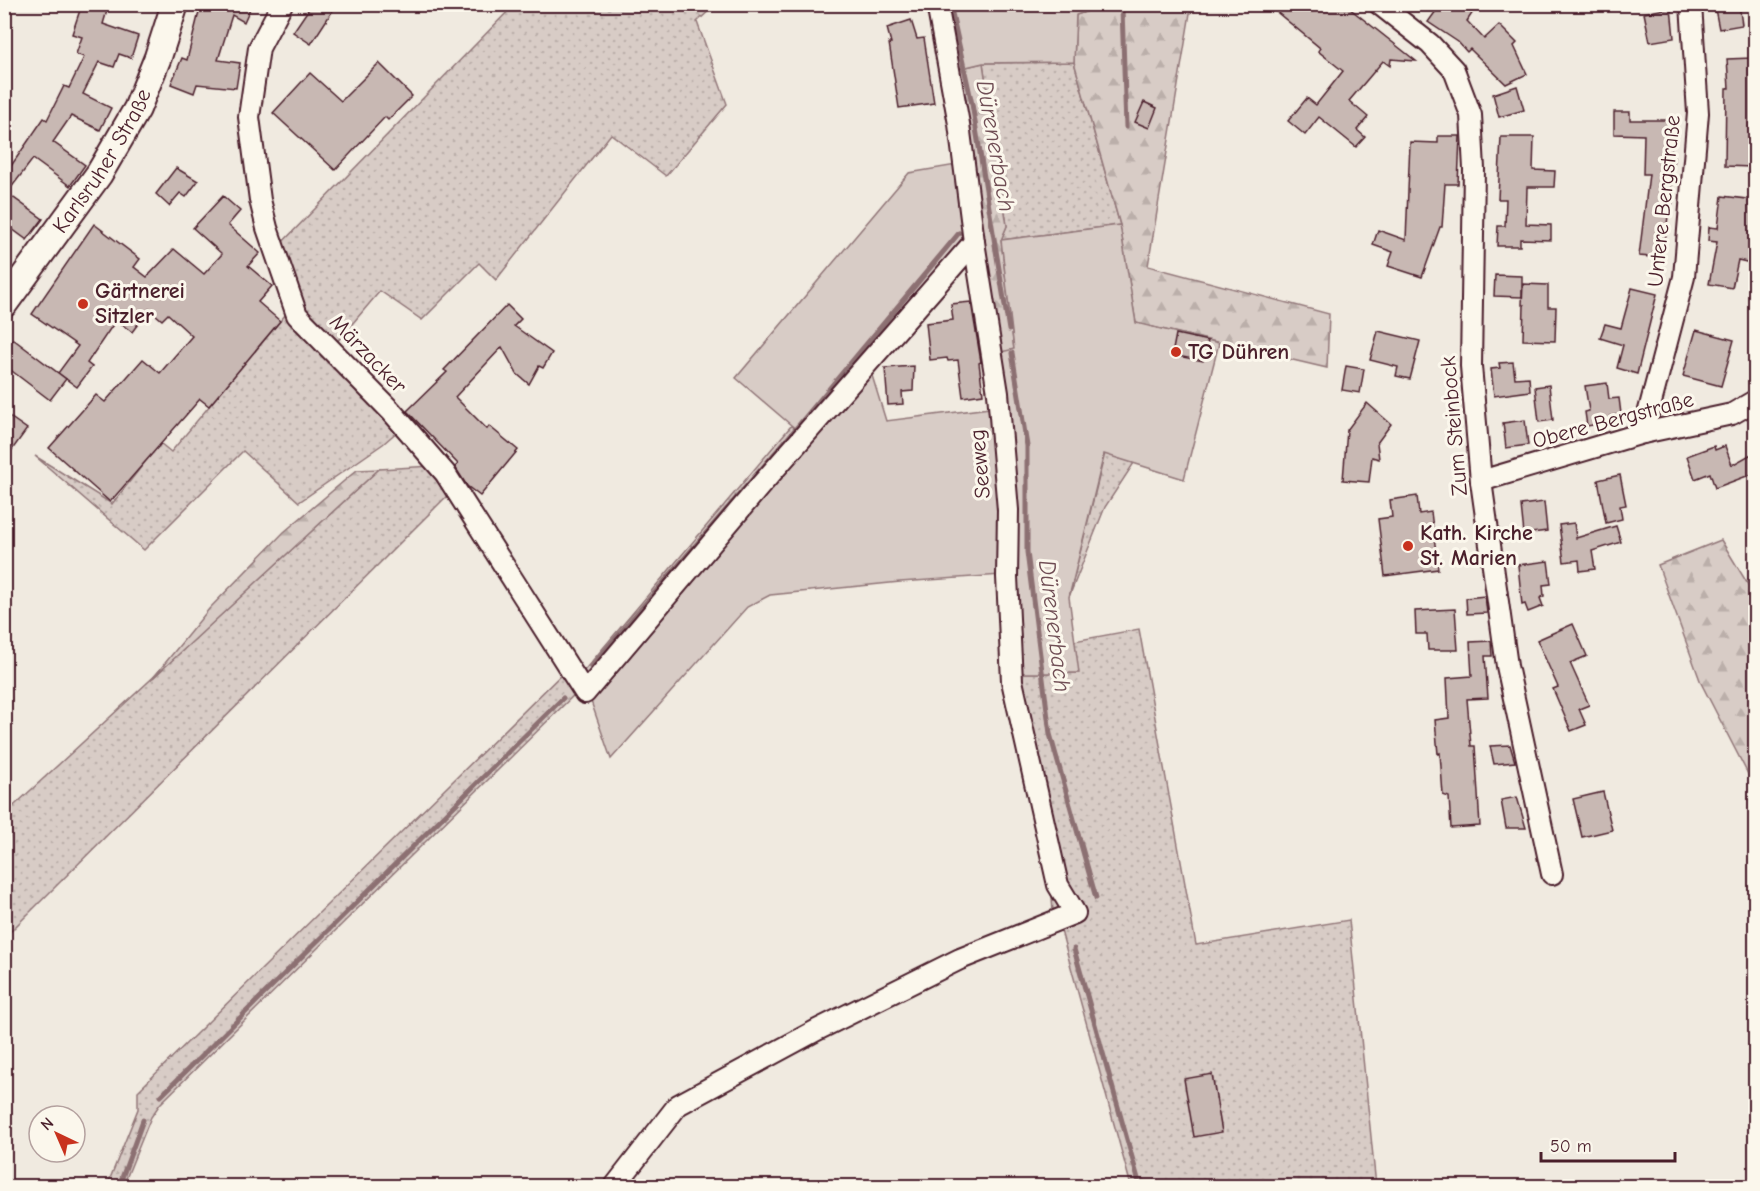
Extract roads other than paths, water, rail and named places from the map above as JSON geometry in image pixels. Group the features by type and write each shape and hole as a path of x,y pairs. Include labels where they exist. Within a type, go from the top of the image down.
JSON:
{"main road":[{"name":"Karlsruher Straße","path":"4,304 99,174 132,118 158,57 175,4"}],"street":[{"name":"Märzacker","path":"282,4 259,48 249,117 260,200 267,228 297,315 391,411 445,473 585,693 760,486 974,242"},
{"name":"Seeweg","path":"615,1186 678,1105 816,1030 960,958 1075,913 1058,885 1012,681 1007,577 1008,510 998,393 974,242 959,124 937,4"},
{"name":"Zum Steinbock","path":"1379,4 1430,44 1454,70 1471,115 1474,169 1471,366 1481,481 1507,666 1552,874"},
{"name":"Untere Bergstraße","path":"1642,433 1684,277 1698,113 1690,4"},
{"name":"Obere Bergstraße","path":"1481,481 1642,433 1732,414 1755,400"}],"waterway":[{"name":"Dürenerbach","path":"950,4 972,104 1009,330"},
{"name":"Dürenerbach","path":"1122,9 1126,127"},
{"path":"591,667 794,431 959,233"},
{"name":"Dürenerbach","path":"1012,353 1027,446 1027,552 1050,734 1096,898"},
{"path":"161,1096 563,698"},
{"name":"Dürenerbach","path":"1074,949 1140,1186"},
{"path":"119,1186 143,1120"}],"place":[{"name":"Gärtnerei Sitzler","path":"83,304"},
{"name":"TG Dühren","path":"1176,352"},
{"name":"Kath. Kirche St. Marien","path":"1408,546"}]}
